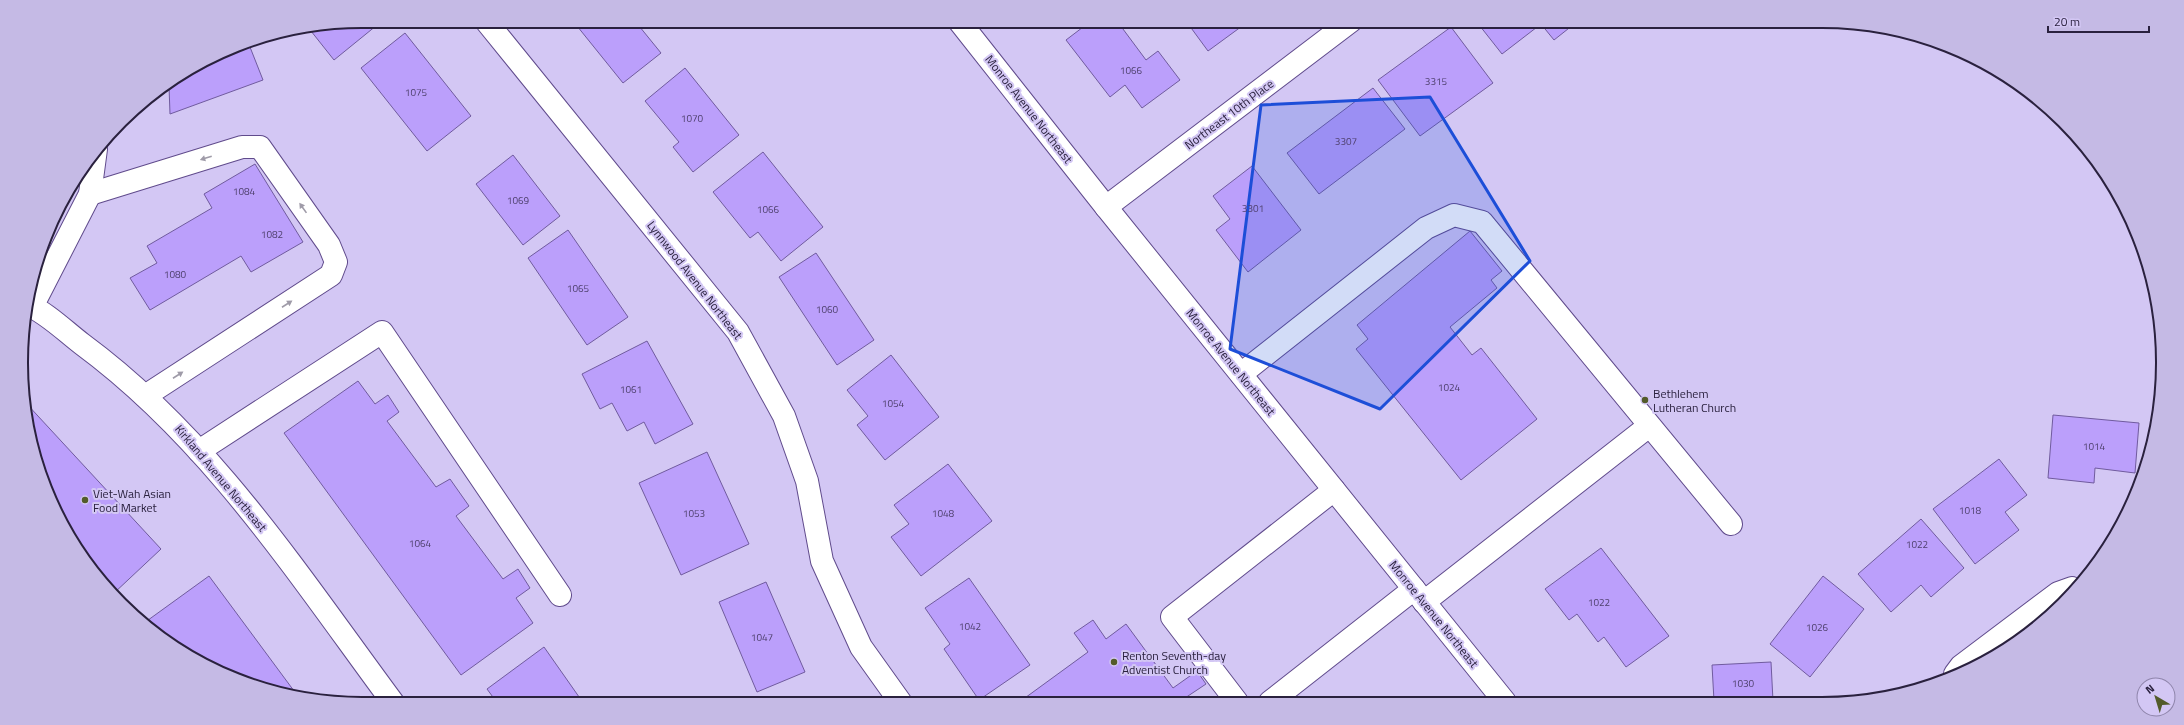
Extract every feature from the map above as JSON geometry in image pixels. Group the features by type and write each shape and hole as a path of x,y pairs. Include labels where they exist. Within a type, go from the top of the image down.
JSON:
{"street":[{"name":"Lynnwood Avenue Northeast","path":"492,28 738,332 784,416 807,482 822,561 861,647 897,697"},
{"name":"Monroe Avenue Northeast","path":"965,28 1106,207 1501,697"},
{"name":"Northeast 10th Place","path":"1106,207 1342,28"},
{"path":"90,194 242,147 260,147 329,245 336,262 331,275 145,396"},
{"path":"34,299 90,194 94,163"},
{"path":"1241,374 1426,228 1454,216 1482,222 1731,524"},
{"name":"Kirkland Avenue Northeast","path":"33,308 107,362 169,418 246,504 389,697"},
{"path":"199,451 382,332 560,595"},
{"path":"1277,697 1419,596 1650,426"},
{"path":"1233,697 1172,617 1334,490"},
{"path":"1960,667 2058,594 2066,591"}],"highlighted area":[{"path":"1430,97 1530,261 1380,409 1230,349 1261,105"}],"building":[{"path":"373,28 334,60 312,32"},
{"path":"579,28 641,28 661,53 623,83"},
{"path":"1082,28 1122,28 1146,60 1158,51 1180,80 1142,108 1125,85 1110,97 1066,40"},
{"path":"1191,28 1239,28 1208,51"},
{"path":"1450,28 1452,28 1493,83 1420,136 1378,80"},
{"path":"1482,28 1536,28 1502,54"},
{"path":"1544,28 1569,28 1554,40"},
{"path":"405,33 471,116 427,151 361,68"},
{"path":"250,48 263,80 170,114 169,90 215,62"},
{"path":"685,68 739,135 693,172 673,147 679,142 645,101"},
{"path":"1373,88 1405,129 1319,194 1287,153"},
{"path":"763,152 823,227 781,261 758,232 750,238 713,192"},
{"path":"513,155 560,216 523,245 476,184"},
{"path":"255,164 303,242 251,272 241,256 150,310 130,278 157,263 147,246 212,208 204,194"},
{"path":"1252,166 1301,230 1248,272 1216,230 1230,219 1213,196"},
{"path":"568,230 628,317 587,345 528,258"},
{"path":"1470,231 1502,271 1491,280 1497,288 1450,327 1472,355 1481,348 1537,419 1461,480 1356,349 1368,339 1357,325"},
{"path":"816,253 874,340 837,365 779,277"},
{"path":"647,341 693,424 655,444 644,422 627,431 612,403 600,409 582,374"},
{"path":"891,355 939,417 885,460 857,425 868,416 847,390"},
{"path":"358,381 375,404 388,395 399,412 387,421 436,487 450,479 469,506 456,516 503,579 518,569 530,588 516,598 533,623 461,675 284,433"},
{"name":"Viet-Wah Asian Food Market","path":"31,409 161,549 117,590 111,583 84,548 53,491 39,449"},
{"path":"2053,415 2139,423 2135,473 2095,468 2094,483 2048,478"},
{"path":"707,452 749,544 681,575 639,483"},
{"path":"1999,459 2027,495 2005,512 2019,530 1975,564 1933,509"},
{"path":"948,464 992,521 921,576 891,537 909,524 894,505"},
{"path":"1921,519 1964,568 1931,597 1921,585 1891,612 1858,574"},
{"path":"1601,548 1669,636 1626,667 1604,637 1598,642 1577,614 1569,620 1545,589"},
{"path":"209,576 293,690 234,672 215,663 177,641 149,620"},
{"path":"1823,576 1864,609 1810,677 1770,644"},
{"path":"969,578 1030,665 983,697 977,697 944,649 950,644 925,608"},
{"path":"766,582 805,672 757,692 719,602"},
{"name":"Renton Seventh-day Adventist Church","path":"1093,620 1106,639 1126,624 1173,688 1197,671 1206,684 1186,697 1026,697 1088,652 1074,633"},
{"path":"544,647 579,697 493,697 487,689"},
{"path":"1771,662 1773,697 1714,697 1712,665"}],"place":[{"name":"Bethlehem Lutheran Church","path":"1645,400"},
{"name":"Viet-Wah Asian Food Market","path":"85,500"},
{"name":"Renton Seventh-day Adventist Church","path":"1114,662"}]}
